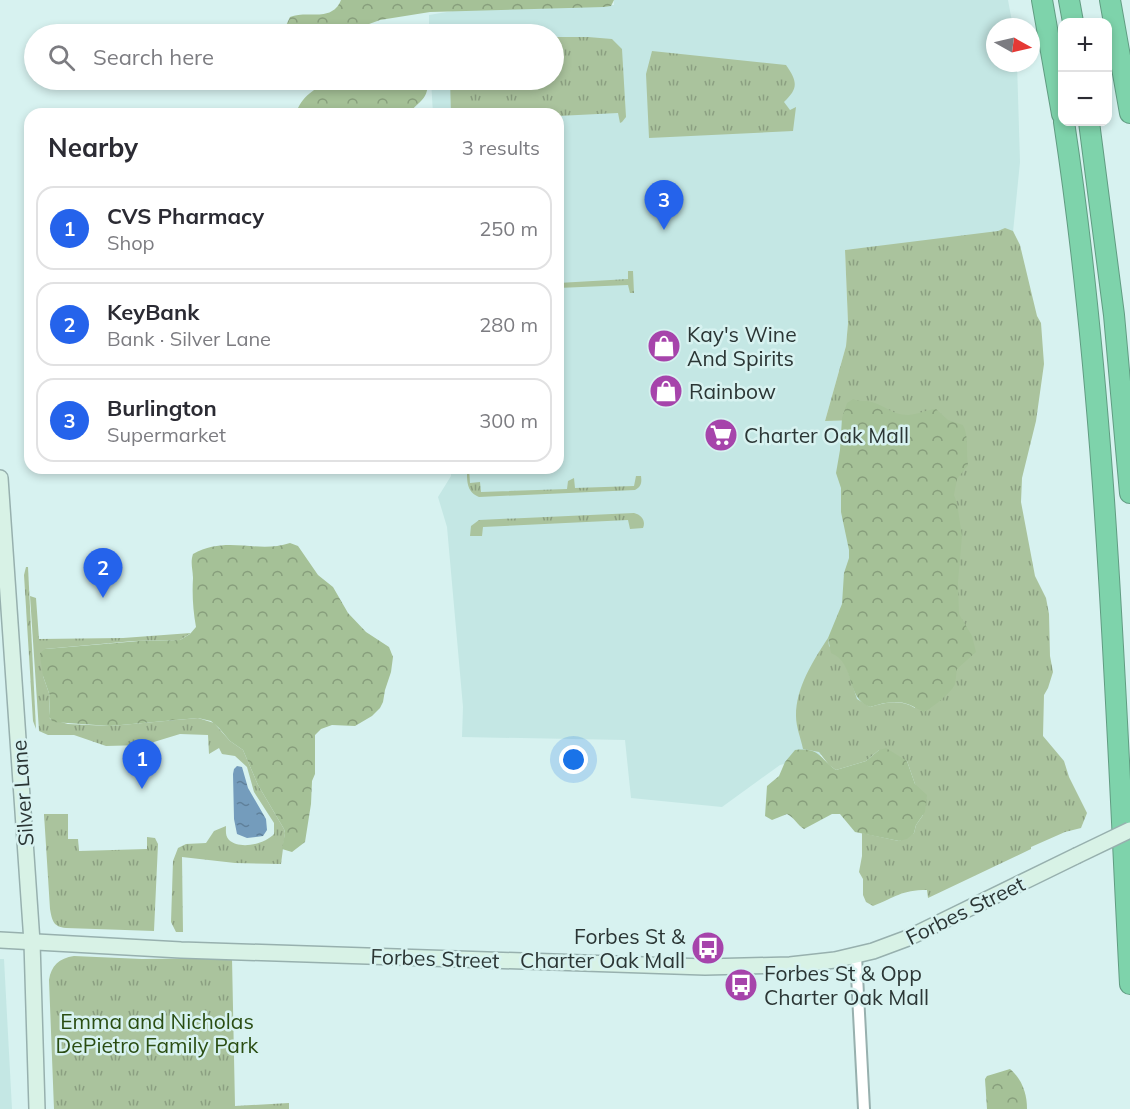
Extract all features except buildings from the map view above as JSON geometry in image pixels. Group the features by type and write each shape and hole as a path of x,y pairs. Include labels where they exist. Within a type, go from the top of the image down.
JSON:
{"highway":[{"path":"1042,0 1058,91"},
{"path":"1069,0 1072,18"},
{"path":"1081,0 1084,18"},
{"path":"1110,0 1130,113"},
{"path":"1065,126 1087,298 1099,423 1130,984"},
{"path":"1090,126 1113,305 1130,493"},
{"path":"1103,126 1130,341"}],"main road":[{"name":"Silver Lane","path":"0,478 2,536 32,942 37,1109"},
{"name":"Forbes Street","path":"0,940 181,950 705,967 790,965 856,956 908,938 1130,830"}],"street":[{"path":"856,956 864,1109"}],"shaded area":[{"path":"614,0 1008,0 1011,18 986,18 986,72 1017,72 1020,162 1013,232 845,250 848,323 846,346 825,421 896,419 858,746 780,765 722,807 631,798 625,740 462,737 463,707 447,527 438,497 451,474 564,474 564,108 433,108 432,90 564,90 564,24 429,24 429,15 488,5 614,5"},
{"path":"0,959 4,959 12,1109 0,1109"}],"green space":[{"path":"341,0 614,0 611,6 604,7 430,12 380,20 369,24 287,24 290,17 325,14 337,7"},
{"path":"564,37 612,39 622,49 626,117 620,123 618,113 564,116 564,108 451,108 450,90 564,90"},
{"path":"652,51 786,65 793,76 795,85 792,93 784,102 790,110 796,107 793,131 649,138 646,74"},
{"path":"314,90 427,90 414,108 298,108"},
{"path":"1005,228 1013,231 1020,245 1037,316 1041,323 1044,364 1036,421 1022,478 1021,502 1035,576 1046,598 1049,614 1050,656 1053,672 1044,695 1043,736 1064,761 1069,777 1087,813 1081,828 1065,832 1031,847 928,898 927,890 911,891 873,906 866,902 863,895 863,879 859,872 862,833 899,841 914,833 923,815 907,761 879,750 866,761 836,770 819,752 803,749 796,716 802,685 811,665 828,638 829,646 845,662 857,699 870,707 893,702 904,703 915,708 896,419 825,421 846,346 848,323 845,250 998,231"},
{"path":"628,271 633,271 634,293 630,293 628,285 564,288 564,283 628,279"},
{"path":"853,399 872,402 902,415 936,409 948,420 963,425 966,434 968,465 957,479 954,495 962,536 958,582 959,614 972,636 976,652 957,669 955,684 950,691 924,712 900,702 870,707 862,703 853,689 844,664 831,653 828,638 842,604 844,573 849,558 841,512 841,488 836,473 842,418 847,403"},
{"path":"467,474 469,474 470,483 480,482 481,492 567,489 568,481 574,478 575,488 634,486 636,476 641,476 640,486 635,490 479,497 469,489"},
{"path":"634,513 643,519 643,528 630,529 628,520 483,527 482,536 470,536 471,526 479,520"},
{"path":"290,543 298,546 318,575 333,587 348,613 366,632 389,647 393,657 383,702 372,716 355,726 332,725 321,729 315,735 315,774 312,781 305,842 292,852 282,849 284,829 258,785 243,750 230,741 211,721 198,718 110,726 53,722 49,717 50,696 43,676 40,656 45,649 180,640 196,627 193,609 193,554 218,546 266,547"},
{"path":"28,567 36,729 33,721 24,575"},
{"path":"30,596 36,598 39,639 123,638 191,633 180,640 134,641 45,649 43,676 50,696 50,719 68,724 110,726 198,718 214,723 230,741 243,750 258,785 284,829 281,864 235,863 182,857 183,932 176,932 171,922 173,861 178,848 186,844 206,843 214,831 226,826 227,837 234,843 246,845 259,843 274,834 274,823 254,792 247,767 235,756 222,754 219,748 209,754 208,735 180,734 144,745 106,746 74,735 48,735 39,731"},
{"path":"886,748 907,761 915,784 927,795 925,812 916,825 914,833 907,839 899,841 855,832 840,814 832,814 804,829 787,814 772,820 765,816 767,786 779,776 785,762 795,750 810,750 836,770 866,761 879,750"},
{"path":"44,814 68,814 68,839 78,839 79,851 147,849 147,837 155,838 158,844 154,931 66,928 56,924 50,909"},
{"name":"Emma and Nicholas DePietro Family Park","path":"74,956 142,959 232,958 235,1106 289,1103 289,1109 54,1109 49,980 57,964"},
{"path":"1010,1069 1018,1077 1023,1087 1027,1109 987,1109 985,1079 987,1076"}],"water":[{"path":"237,766 242,767 248,788 266,819 267,830 263,836 247,838 237,834 234,819 233,774"}],"place":[{"name":"Burlington","path":"664,230"},
{"name":"Kay's Wine And Spirits","path":"664,346"},
{"name":"Rainbow","path":"666,391"},
{"name":"Charter Oak Mall","path":"721,435"},
{"name":"KeyBank","path":"103,598"},
{"name":"CVS Pharmacy","path":"142,789"},
{"name":"Forbes St & Charter Oak Mall","path":"708,948"},
{"name":"Forbes St & Opp Charter Oak Mall","path":"741,985"}]}
